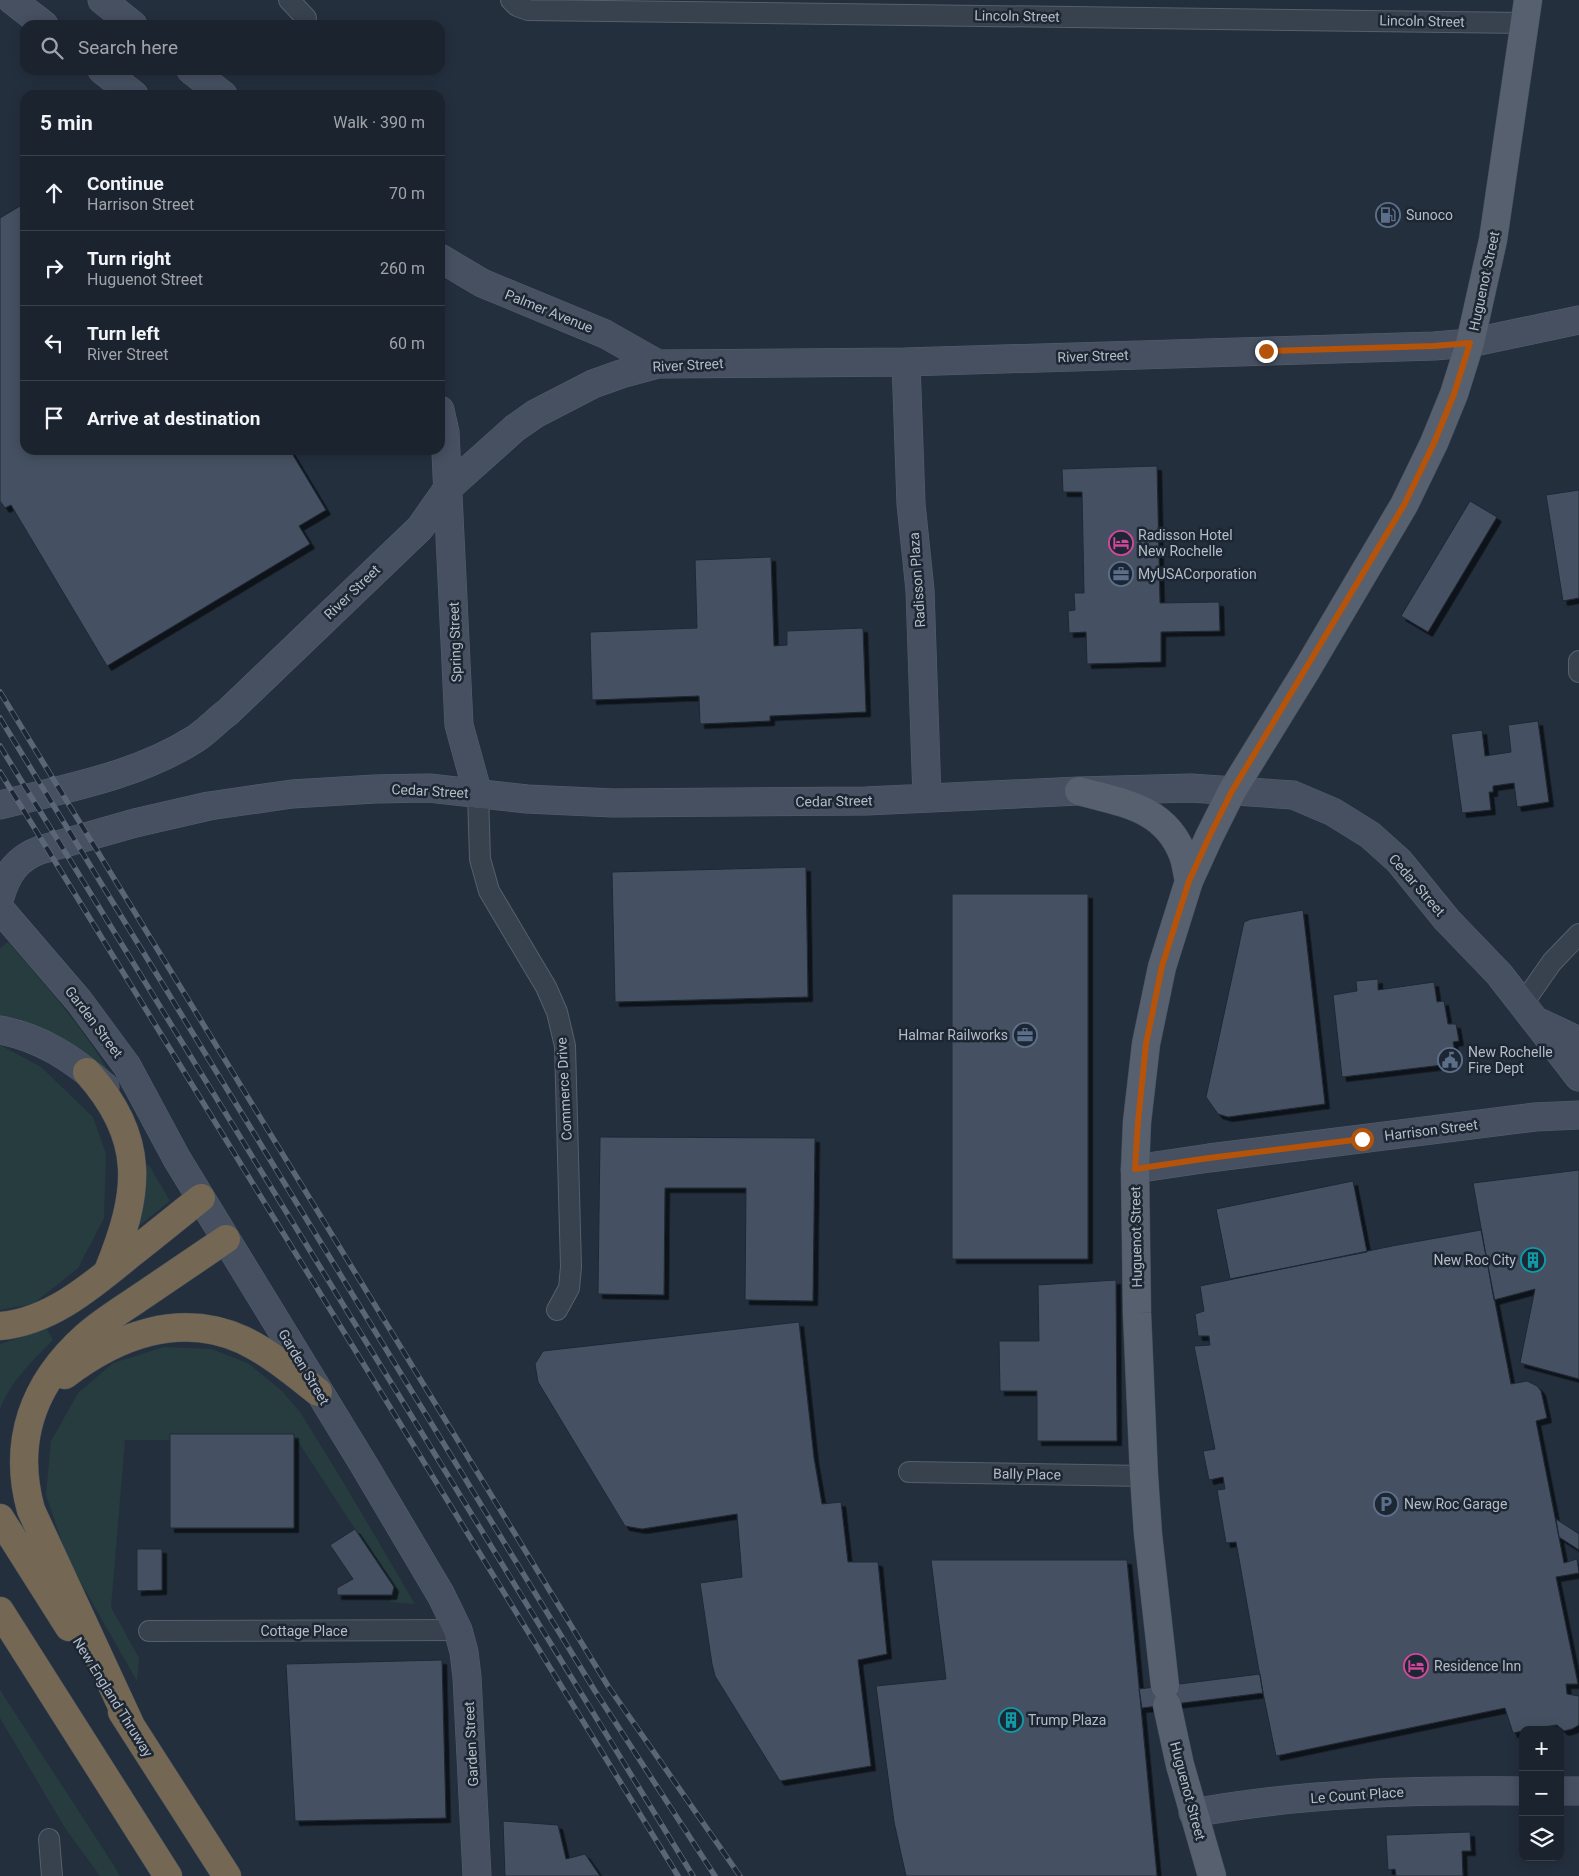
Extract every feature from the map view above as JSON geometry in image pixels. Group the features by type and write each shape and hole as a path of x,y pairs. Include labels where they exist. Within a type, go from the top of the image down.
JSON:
{"highway":[{"path":"87,1072 101,1087 116,1112 130,1148 132,1163 132,1187 129,1210 119,1244 107,1273"},
{"path":"0,1326 35,1318 56,1309 107,1273 201,1198"},
{"path":"131,1726 40,1532 26,1491 23,1472 25,1436 30,1416 39,1397 61,1364 87,1335 226,1239"},
{"path":"39,1397 79,1364 118,1342 138,1334 178,1328 221,1332 241,1339 277,1361 318,1392"},
{"name":"New England Thruway","path":"0,1518 227,1876"},
{"path":"0,1611 168,1876"}],"main road":[{"path":"12,0 38,20"},
{"path":"102,0 127,20"},
{"name":"Huguenot Street","path":"1212,1876 1176,1753 1166,1695 1148,1534 1137,1313 1135,1169 1146,1044 1162,966 1189,881 1209,837 1232,791 1404,505 1434,443 1454,394 1470,343 1493,240 1527,11"},
{"path":"108,75 128,90"},
{"path":"197,75 217,90"},
{"name":"Palmer Avenue","path":"445,261 482,283 605,334 658,364"},
{"name":"River Street","path":"0,805 104,779 149,763 196,738 228,712 420,528 448,488 501,439 535,414 593,384 621,374 658,364 906,362 1406,347 1470,343 1579,320"},
{"name":"Radisson Plaza","path":"906,362 911,504 920,590 927,798"},
{"path":"445,432 448,488"},
{"name":"Spring Street","path":"448,488 459,725 478,794"},
{"name":"Cedar Street","path":"0,897 13,867 33,853 135,823 209,806 292,794 429,788 527,799 613,803 713,803 927,798 1191,788 1299,797 1333,812 1370,835 1399,860 1448,920 1499,974 1579,1077"},
{"path":"1079,791 1139,808 1159,820 1175,839 1184,856 1189,881"},
{"name":"Garden Street","path":"0,909 79,1000 127,1066 177,1159 441,1595 458,1630 464,1652 467,1677 477,1876"},
{"path":"1529,1013 1579,1041"},
{"path":"0,1030 36,1040 72,1060 120,1101 177,1159"},
{"name":"Harrison Street","path":"1135,1169 1525,1118 1579,1115"},
{"name":"Le Count Place","path":"1193,1813 1240,1804 1356,1793 1519,1790"},
{"path":"1564,1791 1579,1791"}],"street":[{"path":"289,0 306,18"},
{"name":"Lincoln Street","path":"512,0 517,6 528,10 1172,9 1527,11"},
{"path":"1579,661 1579,672"},
{"name":"Commerce Drive","path":"478,794 480,859 489,891 546,987 557,1012 565,1046 571,1267 569,1288 557,1310"},
{"path":"1529,1013 1552,962 1579,934"},
{"name":"Bally Place","path":"909,1472 1144,1476"},
{"name":"Cottage Place","path":"149,1631 458,1630"},
{"path":"49,1838 52,1876"}],"green space":[{"path":"8,942 74,1021 109,1072 0,1018 0,948"},
{"path":"0,1045 41,1067 93,1117 106,1154 104,1218 78,1268 33,1304 0,1310"},
{"path":"149,1165 170,1201 140,1225 136,1224 144,1166"},
{"path":"47,1329 53,1340 16,1381 0,1409 0,1344"},
{"path":"164,1347 212,1349 249,1364 282,1391 300,1412 415,1604 390,1602 393,1587 297,1440 125,1440 111,1607 139,1658 137,1681 68,1560 46,1495 51,1441 78,1393 113,1363"},
{"path":"0,1690 120,1876 100,1876 65,1828 0,1718"}],"building":[{"path":"20,206 20,455 293,455 326,510 299,526 310,544 107,666 11,505 5,508 0,501 0,218"},
{"name":"Radisson Hotel New Rochelle","path":"1157,466 1160,603 1219,602 1220,631 1161,632 1161,662 1087,664 1086,632 1069,633 1068,611 1075,610 1074,593 1084,593 1082,492 1063,492 1062,469"},
{"path":"1579,490 1579,598 1563,601 1546,495"},
{"path":"1470,501 1497,517 1428,632 1401,616"},
{"path":"771,557 774,646 787,645 787,631 863,628 866,712 770,716 770,721 700,724 699,696 592,700 590,632 697,628 695,560"},
{"path":"1538,721 1549,802 1517,807 1514,783 1493,786 1493,792 1489,792 1491,810 1462,813 1451,734 1482,730 1485,756 1511,752 1508,725"},
{"path":"806,867 808,997 615,1002 612,872"},
{"path":"952,894 1088,894 1088,1259 952,1259"},
{"path":"1303,910 1325,1104 1228,1117 1218,1114 1206,1097 1244,922 1251,919"},
{"path":"1378,979 1378,990 1434,982 1437,1002 1444,1001 1448,1024 1456,1024 1459,1041 1453,1042 1455,1052 1442,1053 1442,1065 1342,1077 1333,995 1357,991 1356,981"},
{"path":"600,1137 815,1138 813,1301 745,1300 746,1188 665,1188 664,1295 598,1294"},
{"name":"New Roc City","path":"1579,1170 1579,1379 1520,1363 1535,1289 1494,1300 1473,1183"},
{"path":"1353,1181 1367,1252 1230,1279 1216,1209"},
{"name":"New Roc Garage","path":"1481,1230 1511,1384 1527,1381 1537,1386 1541,1391 1547,1418 1536,1421 1564,1563 1577,1559 1579,1573 1556,1577 1578,1684 1566,1684 1567,1694 1579,1696 1579,1725 1564,1731 1564,1726 1557,1725 1519,1726 1519,1732 1513,1733 1505,1708 1276,1756 1236,1542 1226,1543 1217,1490 1225,1489 1223,1477 1209,1480 1203,1451 1215,1449 1194,1346 1210,1345 1209,1336 1198,1336 1195,1314 1204,1311 1200,1286 1392,1246"},
{"path":"1116,1280 1117,1441 1037,1441 1037,1391 1000,1391 999,1341 1039,1341 1038,1285"},
{"path":"799,1322 814,1458 822,1504 841,1502 848,1562 878,1562 887,1654 858,1660 871,1766 780,1781 715,1676 712,1664 700,1583 742,1577 737,1514 642,1529 625,1526 538,1382 535,1364 543,1351"},
{"path":"170,1434 294,1434 294,1528 170,1528"},
{"path":"1556,1519 1579,1534 1579,1550 1559,1537"},
{"path":"355,1529 394,1587 392,1595 337,1595 337,1588 353,1579 330,1545"},
{"path":"137,1549 162,1549 162,1590 137,1591"},
{"name":"Trump Plaza","path":"931,1560 1127,1560 1157,1876 906,1876 894,1822 876,1686 946,1679"},
{"path":"442,1660 446,1818 295,1821 286,1664"},
{"path":"1260,1674 1263,1693 1142,1708 1139,1689"},
{"path":"503,1821 558,1825 566,1859 585,1854 600,1876 505,1876"},
{"path":"1470,1832 1471,1851 1462,1851 1463,1876 1396,1876 1395,1869 1388,1870 1386,1835"}],"railway":[{"path":"0,692 608,1686 740,1876"},
{"path":"0,718 595,1691 715,1876"},
{"path":"0,746 693,1876"},
{"path":"0,772 678,1876"}],"place":[{"name":"Sunoco","path":"1388,215"},
{"name":"Radisson Hotel New Rochelle","path":"1121,543"},
{"name":"MyUSACorporation","path":"1121,574"},
{"name":"Halmar Railworks","path":"1025,1035"},
{"name":"New Rochelle Fire Dept","path":"1450,1060"},
{"name":"New Roc City","path":"1533,1260"},
{"name":"New Roc Garage","path":"1386,1504"},
{"name":"Residence Inn","path":"1416,1666"},
{"name":"Trump Plaza","path":"1011,1720"}],"route":[{"path":"1266,351 1434,346 1470,343 1454,394 1424,466 1404,505 1326,634 1306,671 1232,791 1189,881 1162,966 1146,1044 1135,1169 1362,1139"}]}
